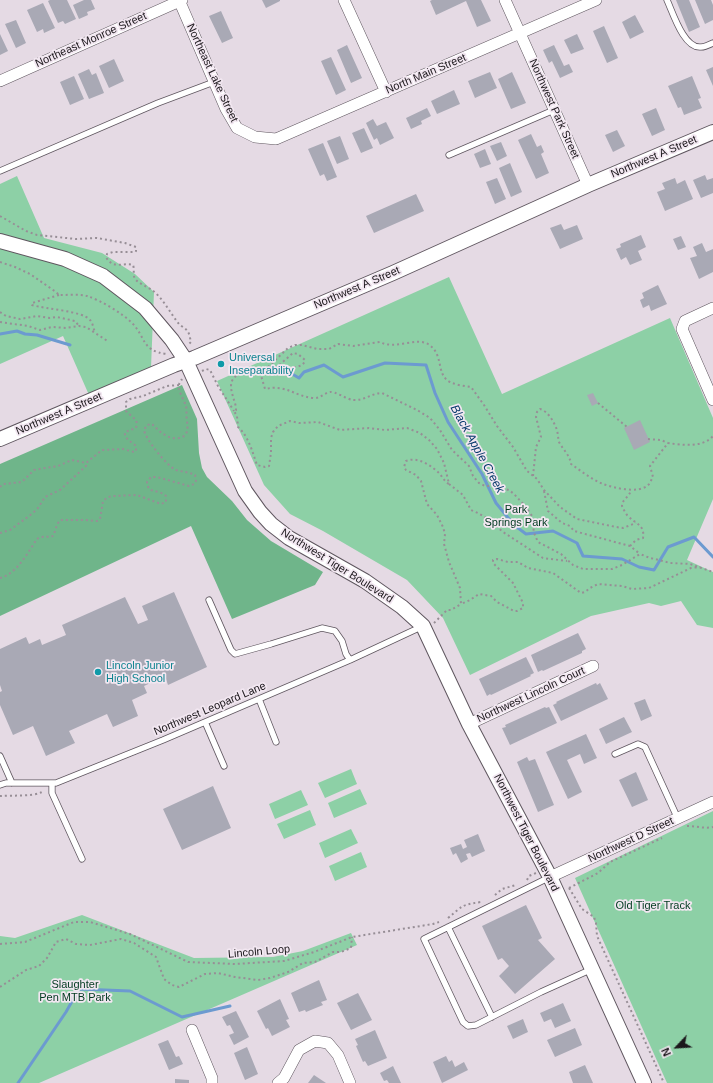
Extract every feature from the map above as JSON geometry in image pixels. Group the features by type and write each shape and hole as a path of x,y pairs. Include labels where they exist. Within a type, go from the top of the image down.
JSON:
{"street":[{"name":"Northeast Monroe Street","path":"0,81 180,0"},
{"name":"Northeast Lake Street","path":"180,0 226,109 237,128 255,137"},
{"path":"344,0 386,92"},
{"name":"Northwest Park Street","path":"505,0 588,185"},
{"name":"North Main Street","path":"255,137 276,139 596,0"},
{"name":"Northwest A Street","path":"0,439 202,355 393,273 588,185 713,132"},
{"name":"Northwest Tiger Boulevard","path":"0,241 65,259 103,276 145,308 172,340 186,361 245,491 260,512 271,524 290,538 365,581 428,625 469,724 550,877 644,1083"},
{"path":"713,308 685,321 682,329 713,400"},
{"name":"Northwest Lincoln Court","path":"469,724 593,666"},
{"name":"Northwest D Street","path":"550,877 679,823 713,802"},
{"path":"192,1030 212,1078 212,1083"},
{"path":"278,1083 284,1078 299,1050 314,1041 328,1043 338,1055 350,1083"}],"lane":[{"path":"667,0 684,37 689,43 701,48 713,43"},
{"path":"0,171 158,103 214,82"},
{"path":"449,155 554,110"},
{"path":"209,600 231,650 235,654 322,628 335,631 342,641 346,654 350,660"},
{"name":"Northwest Leopard Lane","path":"0,785 6,783 56,784 259,699 428,625"},
{"path":"259,699 276,742"},
{"path":"205,722 224,766"},
{"path":"615,754 638,744 645,747 679,823"},
{"path":"0,756 12,783"},
{"path":"52,783 52,794 82,859"},
{"path":"550,877 424,939 445,986 463,1022 468,1026 476,1025 541,992 592,969"},
{"path":"448,927 492,1017"}],"path":[{"path":"0,216 26,231 37,235 76,239 97,238 125,243 136,247 135,252 113,252 107,254 106,257 109,262 116,265 132,265 135,279 160,297 178,323 187,330 191,342 187,346"},
{"path":"0,262 30,274 59,295"},
{"path":"96,333 91,320 88,317 74,312 45,309 32,305 32,303 59,295 86,296 95,299 120,314 133,324 142,338 154,351 167,354"},
{"path":"0,312 10,317 20,319 37,316 50,318 57,317 75,321 79,326"},
{"path":"0,322 28,326 40,330 52,327 86,327 109,342"},
{"path":"267,368 288,348 295,345 302,345 317,349 328,349 338,344 353,346 380,342 383,344 395,345 420,342 427,344 438,354 441,372 446,380 451,383 471,387 513,447 527,471 537,479 544,490 560,507 577,519 616,528 623,528 636,523"},
{"path":"234,411 236,410 236,407 230,385 232,379 245,371 252,369 260,371 267,368 277,367 292,353 298,354 305,360 304,364 300,366 290,367 284,370"},
{"path":"203,371 206,369 210,370 237,416 238,427 248,439 258,466 269,466 271,453 270,438 278,426 290,421 299,423 318,422 340,430 369,428 385,430 407,428 429,440 437,449 444,463 450,483 448,484"},
{"path":"260,371 265,389 274,387 281,388 314,398 321,397 332,392 354,400 361,400 376,393 382,393 430,418 437,425 452,450 468,465 473,476 485,486 493,486 509,490 514,494 532,516 534,533 538,542 561,554 572,565 583,569 612,568 622,565 640,554"},
{"path":"0,578 7,576 13,571 37,539 40,537 49,538 54,535 60,520 85,520 97,522 100,519 103,501 108,497 137,495 161,504 166,502 166,496 160,491 151,490 148,488 147,482 151,477 157,477 188,486 194,484 196,481 195,475 176,470 168,465 147,438 144,430 147,425 152,424 161,433 170,438 175,439 186,435 188,430 186,419 187,413 179,385 183,378"},
{"path":"0,533 10,530 33,513 45,497 60,490 86,466 86,463 102,450 123,449 134,452 136,451 136,446 126,439 125,436 125,432 136,428 137,424 136,420 126,411 126,402 130,399 143,396 167,386 179,385"},
{"path":"598,403 626,426"},
{"path":"532,476 536,447 541,437 536,417 537,412 540,409 545,411 548,415 557,431 559,441 570,457 571,464 603,484 631,490 641,489 648,485 653,478 650,466 668,443"},
{"path":"648,439 684,445 701,443 710,440 713,436"},
{"path":"0,486 3,484 22,482 34,470 58,466 72,460 86,463"},
{"path":"461,604 460,588 449,562 444,544 445,534 443,527 437,515 427,504 421,481 416,475 406,470 404,467 405,463 410,460 426,463 436,470 448,484 463,495 471,510 488,519 503,532 543,558 569,561"},
{"path":"544,490 548,511 562,523 570,526 574,531 630,546 640,554 650,558 670,563 690,564 713,572"},
{"path":"630,546 636,540 643,538 644,532 642,528 627,515 621,504 630,495 631,490"},
{"path":"428,625 447,610 451,610 479,594 491,596 496,602 514,611 523,608 523,603 513,583 493,563 493,560 497,559 508,562 518,562 528,568 553,573 582,593 598,584 622,586 632,589 649,588 691,568 700,567"},
{"path":"0,796 13,794 36,795 42,792"},
{"path":"679,823 686,826 706,828 713,827"},
{"path":"569,888 598,873 610,862 665,836"},
{"path":"522,882 535,873"},
{"path":"492,897 502,889 519,884"},
{"path":"566,886 569,888 582,909 594,917 597,936 664,1083"},
{"name":"Lincoln Loop","path":"0,944 25,942 74,922 90,922 130,934 188,962 235,964 284,961 314,952 352,937 433,924 446,920 465,904 482,902"},
{"path":"0,987 26,970 39,966 47,958 56,942 66,939 76,944 90,945 121,938 134,943 156,956 164,979 172,985 179,987 205,974 218,973 258,980 270,978 288,972 302,963 315,962 333,952 341,952 351,948 352,937"}],"green space":[{"path":"17,176 44,238 102,253 135,274 154,292 151,368 89,395 63,336 0,364 0,184"},
{"name":"Park Springs Park","path":"449,277 502,394 670,318 713,418 713,499 687,560 713,572 713,628 697,625 681,601 661,606 649,603 591,616 470,675 443,618 407,580 323,531 290,514 264,485 217,381"},
{"path":"182,385 197,419 199,453 202,468 207,477 232,501 247,520 271,541 323,572 315,585 232,619 191,526 0,616 0,464"},
{"path":"351,769 357,784 325,798 318,783"},
{"path":"360,789 367,804 334,818 328,803"},
{"path":"301,790 308,805 275,819 269,804"},
{"path":"310,810 316,825 284,839 277,824"},
{"name":"Old Tiger Track","path":"713,811 713,1083 667,1083 575,878"},
{"path":"351,829 358,843 325,858 319,843"},
{"path":"361,852 367,867 335,881 329,866"},
{"name":"Slaughter Pen MTB Park","path":"82,915 194,958 273,957 303,951 351,933 357,945 39,1083 0,1083 0,936 15,938"}],"building":[{"path":"67,0 76,19 65,24 63,21 58,23 48,1"},
{"path":"84,0 91,0 95,9 87,12 88,15 79,19 73,5"},
{"path":"262,0 280,0 280,1 266,8"},
{"path":"481,0 491,21 477,27 466,1 436,15 430,1"},
{"path":"676,0 689,0 700,27 689,32"},
{"path":"695,0 711,0 713,5 713,20 705,24"},
{"path":"43,3 55,28 44,33 43,29 37,32 27,10"},
{"path":"221,11 233,38 222,43 209,16"},
{"path":"635,15 644,32 630,39 622,22"},
{"path":"16,20 26,43 16,48 5,24"},
{"path":"604,26 618,58 607,63 593,31"},
{"path":"0,34 8,51 0,55"},
{"path":"577,34 584,49 571,54 564,40"},
{"path":"347,45 362,78 351,83 337,50"},
{"path":"554,45 564,66 569,64 573,72 560,78 552,61 549,63 543,50"},
{"path":"331,57 346,90 336,95 321,61"},
{"path":"114,59 124,81 109,88 99,66"},
{"path":"713,67 713,86 706,70"},
{"path":"89,69 92,75 96,73 104,93 89,99 78,74"},
{"path":"490,72 497,88 475,98 468,81"},
{"path":"512,72 526,103 511,109 498,79"},
{"path":"74,76 84,99 70,105 60,82"},
{"path":"692,76 701,98 698,99 702,108 684,115 681,107 678,108 668,86"},
{"path":"454,90 460,104 437,114 431,101"},
{"path":"427,108 431,116 421,121 422,124 411,129 406,118"},
{"path":"656,108 665,130 652,136 642,114"},
{"path":"373,119 377,126 386,122 394,138 380,145 377,138 374,140 366,123"},
{"path":"364,128 373,148 361,153 352,133"},
{"path":"617,130 625,146 613,152 605,135"},
{"path":"531,134 537,147 541,145 544,152 541,154 549,173 536,179 518,140"},
{"path":"340,136 349,159 337,164 327,141"},
{"path":"501,142 507,156 497,161 490,146"},
{"path":"323,143 337,177 327,181 324,174 320,176 308,149"},
{"path":"485,149 491,164 480,168 474,154"},
{"path":"510,163 522,192 511,197 499,168"},
{"path":"705,175 707,180 713,178 713,193 701,198 693,180"},
{"path":"497,178 506,199 495,204 486,182"},
{"path":"675,178 677,184 685,180 693,199 665,211 657,192 665,189 662,183"},
{"path":"416,194 424,211 374,233 366,216"},
{"path":"561,224 564,230 577,225 583,239 560,249 550,228"},
{"path":"641,235 646,247 638,251 642,260 630,265 626,257 621,260 616,249 621,247 620,244"},
{"path":"681,236 686,247 678,250 673,239"},
{"path":"702,243 706,252 713,249 713,272 699,279 690,258 697,256 693,247"},
{"path":"658,285 667,304 651,311 649,305 643,308 640,300 644,298 642,293"},
{"path":"593,393 598,403 592,406 587,395"},
{"path":"640,420 650,442 634,450 624,428"},
{"name":"Lincoln Junior High School","path":"174,592 207,667 168,685 165,676 144,686 147,693 132,700 138,716 113,727 107,714 69,731 75,743 46,756 33,726 13,735 0,705 0,692 2,691 0,685 0,649 26,637 29,644 40,639 42,645 66,635 62,625 125,597 138,624 148,620 142,606"},
{"path":"578,633 586,649 582,651 582,653 538,672 531,655"},
{"path":"526,657 534,673 530,675 531,676 487,696 479,679"},
{"path":"596,683 597,685 600,683 608,699 561,721 553,705 557,703 556,702"},
{"path":"645,699 652,716 641,721 634,703"},
{"path":"545,707 549,707 557,723 510,745 502,728 506,727 505,725"},
{"path":"624,717 632,732 606,744 599,729"},
{"path":"586,734 597,758 584,764 580,754 567,760 582,792 568,799 546,752"},
{"path":"527,757 529,761 535,759 554,805 538,812 517,762"},
{"path":"636,772 648,800 632,807 619,780"},
{"path":"213,786 231,828 182,850 163,809"},
{"path":"478,834 485,851 472,857 470,853 466,854 468,859 461,863 456,853 453,855 450,848 461,844 463,849 467,847 464,840"},
{"path":"526,905 542,938 538,940 555,959 515,994 499,976 509,966 502,958 498,960 482,926"},
{"path":"319,980 327,1000 321,1002 323,1005 306,1012 305,1010 299,1012 291,993"},
{"path":"358,993 372,1020 351,1030 337,1003"},
{"path":"280,999 289,1019 286,1020 290,1027 272,1036 268,1028 266,1029 257,1011"},
{"path":"563,1003 571,1021 555,1028 551,1019 544,1022 540,1013"},
{"path":"236,1011 249,1037 234,1045 229,1035 234,1033 230,1025 227,1026 222,1017"},
{"path":"523,1019 528,1032 513,1039 507,1026"},
{"path":"575,1028 582,1045 555,1057 547,1040"},
{"path":"375,1030 387,1058 368,1066 365,1061 363,1062 356,1046 358,1045 355,1039"},
{"path":"168,1040 176,1057 179,1056 183,1064 169,1070 158,1044"},
{"path":"247,1047 258,1074 245,1080 234,1053"},
{"path":"446,1056 449,1062 452,1060 455,1067 464,1062 468,1070 442,1083 433,1062"},
{"path":"585,1065 593,1083 573,1083 569,1072"},
{"path":"393,1066 401,1083 389,1083 387,1080 384,1081 380,1073"},
{"path":"314,1075 326,1083 308,1083"},
{"path":"175,1079 189,1080 189,1083 175,1083"}],"waterway":[{"name":"Black Apple Creek","path":"0,334 17,331 25,334 37,335 70,345"},
{"name":"Black Apple Creek","path":"287,371 299,378 304,372 324,365 343,377 385,363 426,365 435,393 448,422 482,474 496,503 514,525 526,534 553,531 577,543 583,556 622,559 639,567 654,570 668,547 694,537 713,557"},
{"path":"18,1083 66,1012 79,989 130,991 182,1017 230,1006"}],"place":[{"name":"Universal Inseparability","path":"221,364"},
{"name":"Lincoln Junior High School","path":"98,672"}]}
